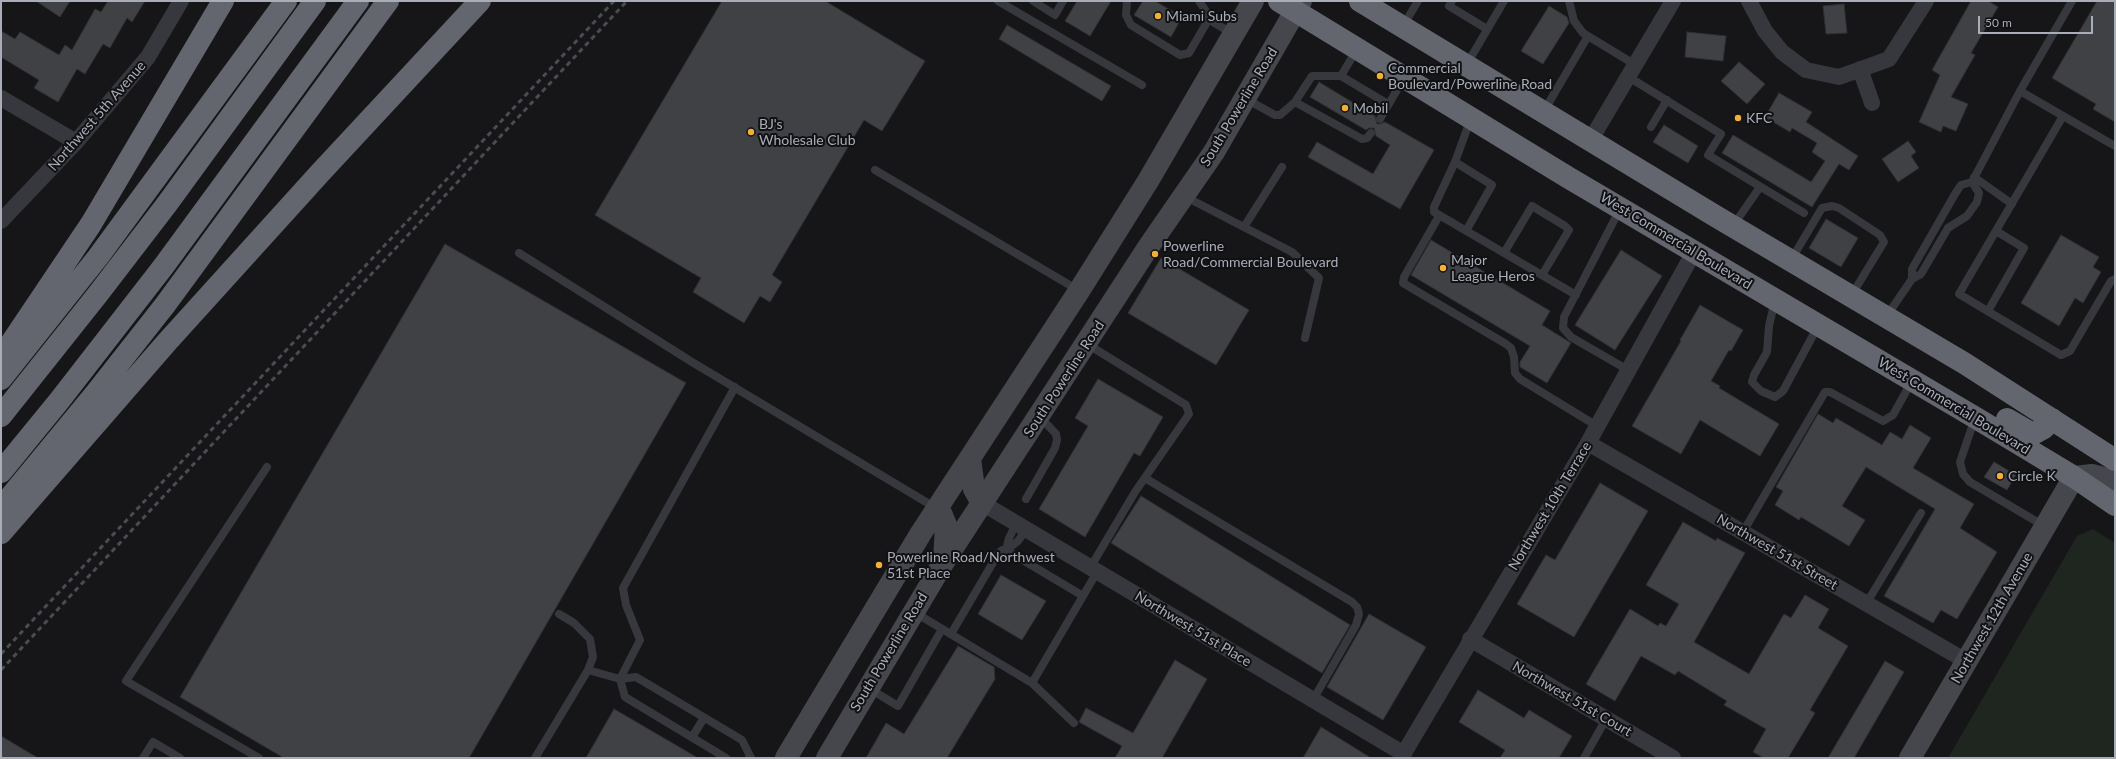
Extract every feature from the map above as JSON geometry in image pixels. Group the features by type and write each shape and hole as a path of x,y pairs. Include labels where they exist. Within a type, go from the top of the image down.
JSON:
{"highway":[{"path":"1,358 82,238 224,1"},
{"path":"1,379 103,250 286,1"},
{"path":"1,416 107,283 315,1"},
{"path":"1,472 90,362 163,267 358,1"},
{"path":"1,508 95,394 182,282 388,1"},
{"path":"1,533 167,342 254,248 320,173 480,1"},
{"path":"1360,1 1733,227 1964,363 2115,460"},
{"name":"West Commercial Boulevard","path":"1292,5 1357,49 1404,78 1694,252 1913,380 2074,477 2115,505"},
{"path":"1818,325 1850,336 1932,376 2026,432 2033,434 2037,433 2052,419"}],"main road":[{"path":"791,753 936,508 1079,291 1148,181 1253,1"},
{"name":"South Powerline Road","path":"827,758 943,563 1183,196 1214,152 1246,98 1292,5"},
{"path":"970,458 974,489 982,503"},
{"path":"2074,477 2092,475 2115,481"},
{"name":"Northwest 12th Avenue","path":"1910,758 2074,477"},
{"path":"936,508 941,513 946,525 943,563"}],"street":[{"name":"Northwest 5th Avenue","path":"1,221 76,142 148,57 181,1"},
{"path":"1590,141 1673,1"},
{"path":"1749,1 1765,31 1782,52 1806,70 1839,77 1889,59 1926,1"},
{"path":"1860,70 1872,103"},
{"path":"1,98 76,142"},
{"name":"Northwest 10th Terrace","path":"1402,756 1588,442 1694,252"},
{"name":"Northwest 51st Street","path":"1588,442 1966,662"},
{"name":"Northwest 51st Place","path":"982,503 1313,700 1402,756"},
{"name":"Northwest 51st Court","path":"1470,639 1673,758"}],"lane":[{"path":"998,1 1142,85"},
{"path":"1033,1 1055,15 1063,1"},
{"path":"1127,1 1126,15 1131,25 1180,55 1189,53 1208,19 1208,11 1198,1"},
{"path":"1402,27 1418,1"},
{"path":"1452,1 1449,6 1487,29"},
{"path":"1466,65 1504,1"},
{"path":"1569,1 1576,25 1588,36 1667,100 1721,134 1708,155 1804,213"},
{"path":"1912,279 1912,269 1955,194 1962,185 1973,179 2020,91 2072,1"},
{"path":"1208,19 1234,34"},
{"path":"1543,112 1588,36"},
{"path":"1341,76 1357,49"},
{"path":"1246,98 1275,115 1280,115 1295,102 1312,76 1341,76 1388,104"},
{"path":"1380,118 1404,78"},
{"path":"2020,91 2115,146"},
{"path":"1651,127 1667,100"},
{"path":"1295,102 1362,139 1367,138 1371,132"},
{"path":"2063,116 1959,294 2061,355 2070,351 2111,281 2115,279"},
{"path":"1471,118 1455,162 1434,207 1434,212 1576,295"},
{"path":"1455,162 1492,185 1466,231"},
{"path":"1244,227 1282,168"},
{"path":"875,170 1079,291"},
{"path":"1973,179 2012,204"},
{"path":"1886,317 1912,279 1921,274 1948,228 1967,216 1977,202 1979,193 1973,179"},
{"path":"1733,227 1760,187"},
{"path":"1183,196 1292,252 1319,278 1305,338"},
{"path":"1504,253 1532,206 1569,230 1542,275"},
{"path":"1790,260 1822,208 1832,206 1839,208 1880,235 1884,242 1851,296"},
{"path":"1620,208 1564,317 1564,331 1571,337 1628,370"},
{"path":"1439,216 1404,277 1403,283 1506,344 1511,348 1514,357 1515,373 1520,379 1597,426"},
{"path":"1988,311 2024,248 1996,231"},
{"path":"519,253 735,387 936,508"},
{"path":"1775,299 1769,326 1767,352 1752,382 1760,391 1774,397 1783,391 1818,325"},
{"path":"1032,683 1083,596 1094,570 1145,478 1189,414 1186,405 1087,344"},
{"path":"1743,532 1825,392 1830,392 1884,421 1893,415 1913,380"},
{"path":"726,758 625,697 620,679 640,640 626,604 623,588 735,387"},
{"path":"1026,499 1055,448 1057,440 1056,434 1039,417"},
{"path":"1976,418 1960,462 1963,474 1970,482 2045,526"},
{"path":"259,758 126,681 267,467"},
{"path":"1145,478 1352,602 1357,607 1359,614 1356,625 1313,700"},
{"path":"1866,604 1921,513"},
{"path":"951,634 998,554 1006,550 1009,538 1021,527"},
{"path":"1006,550 1083,596"},
{"path":"913,612 1032,683 1074,723"},
{"path":"535,758 588,670 593,657 590,639 574,623 559,614"},
{"path":"868,688 898,706 942,629"},
{"path":"588,670 620,679 636,677 742,740 750,758"},
{"path":"692,737 704,718"},
{"path":"1584,758 1606,719"},
{"path":"143,758 152,742 180,758"}],"shaded area":[{"path":"2093,529 2115,543 2115,758 1948,758 2077,536"}],"building":[{"path":"36,1 70,1 60,17"},
{"path":"108,1 145,1 132,22 127,18 110,48 103,44 85,74 77,69 58,102 34,88 39,80 1,57 1,31 15,39 20,32 59,55 65,45 72,50 95,9 101,12"},
{"path":"722,1 825,1 925,61 882,131 864,120 772,275 782,282 770,302 760,296 744,323 693,292 701,278 595,215"},
{"path":"1077,1 1111,1 1090,36 1065,21"},
{"path":"1143,1 1155,1 1182,17 1171,37 1134,15"},
{"path":"1971,1 1988,1 1998,7 1971,53 1975,55 1951,97 1968,104 1956,131 1943,126 1941,132 1919,122 1940,75 1932,70"},
{"path":"2097,1 2115,1 2115,122 2093,109 2096,104 2052,78"},
{"path":"1844,4 1847,33 1826,34 1823,6"},
{"path":"1549,6 1567,17 1569,23 1543,64 1521,51"},
{"path":"1007,25 1111,86 1102,101 999,39"},
{"path":"1687,32 1726,36 1723,61 1685,57"},
{"path":"1739,62 1765,84 1747,104 1721,81"},
{"path":"1319,82 1375,116 1377,124 1385,122 1434,150 1400,209 1308,157 1317,142 1373,174 1390,145 1376,136 1374,128 1369,128 1366,130 1310,97"},
{"path":"1779,93 1812,112 1806,122 1858,156 1849,170 1839,164 1812,207 1722,153 1733,135 1811,182 1825,161 1812,152 1817,143 1792,128 1790,132 1765,117"},
{"path":"1664,125 1698,146 1688,163 1653,142"},
{"path":"1908,141 1916,152 1911,156 1919,168 1898,182 1882,159"},
{"path":"1826,219 1858,238 1841,267 1809,248"},
{"path":"2061,235 2099,257 2093,267 2101,272 2083,303 2075,298 2059,326 2021,303"},
{"path":"1431,240 1550,311 1542,325 1571,343 1547,383 1520,367 1520,362 1530,346 1411,275"},
{"path":"445,244 686,383 469,758 284,758 180,697"},
{"path":"1621,250 1662,276 1615,350 1575,325"},
{"path":"1161,258 1249,310 1216,365 1128,313"},
{"path":"1700,305 1743,330 1731,351 1729,350 1711,381 1720,386 1719,388 1779,424 1760,456 1700,420 1681,454 1632,426"},
{"path":"1098,379 1163,417 1140,456 1134,453 1085,537 1039,509 1088,426 1075,418"},
{"path":"1818,414 1833,423 1836,418 1882,445 1890,432 1902,439 1910,425 1931,438 1913,468 1974,504 1960,528 1997,552 1957,619 1941,610 1933,623 1884,596 1935,509 1866,467 1842,506 1865,520 1849,546 1801,517 1799,520 1775,505 1783,491 1776,487"},
{"name":"Circle K","path":"1994,462 2016,475 2007,490 1984,477"},
{"path":"1600,483 1648,511 1574,637 1517,604 1546,555 1555,560"},
{"path":"1141,496 1350,625 1322,673 1111,543"},
{"path":"1683,522 1716,541 1717,538 1745,553 1694,642 1749,674 1784,614 1791,618 1805,595 1829,609 1818,628 1848,646 1810,710 1815,713 1788,758 1764,758 1753,752 1766,729 1724,705 1727,701 1678,671 1675,675 1641,656 1615,701 1586,684 1630,609 1658,626 1660,623 1666,626 1679,604 1646,585"},
{"path":"1001,575 1046,601 1022,640 978,614"},
{"path":"1369,614 1426,647 1383,720 1327,687"},
{"path":"958,646 994,667 995,679 947,758 866,758 886,723 904,734"},
{"path":"1175,660 1207,679 1162,758 1115,758 1122,746 1079,722 1086,708 1133,733"},
{"path":"1885,661 1904,672 1854,758 1828,758"},
{"path":"1478,690 1524,718 1529,710 1572,736 1559,758 1500,758 1505,750 1459,722"},
{"path":"614,709 698,758 586,758"},
{"path":"1321,727 1371,758 1303,758"},
{"path":"1,736 38,758 1,758"}],"railway":[{"path":"1,654 614,1"},
{"path":"1,670 627,1"}],"place":[{"name":"Miami Subs","path":"1158,16"},
{"name":"Commercial Boulevard/Powerline Road","path":"1380,76"},
{"name":"Mobil","path":"1345,108"},
{"name":"KFC","path":"1738,118"},
{"name":"BJ's Wholesale Club","path":"751,132"},
{"name":"Powerline Road/Commercial Boulevard","path":"1155,254"},
{"name":"Major League Heros","path":"1443,268"},
{"name":"Circle K","path":"2000,476"},
{"name":"Powerline Road/Northwest 51st Place","path":"879,565"}]}
